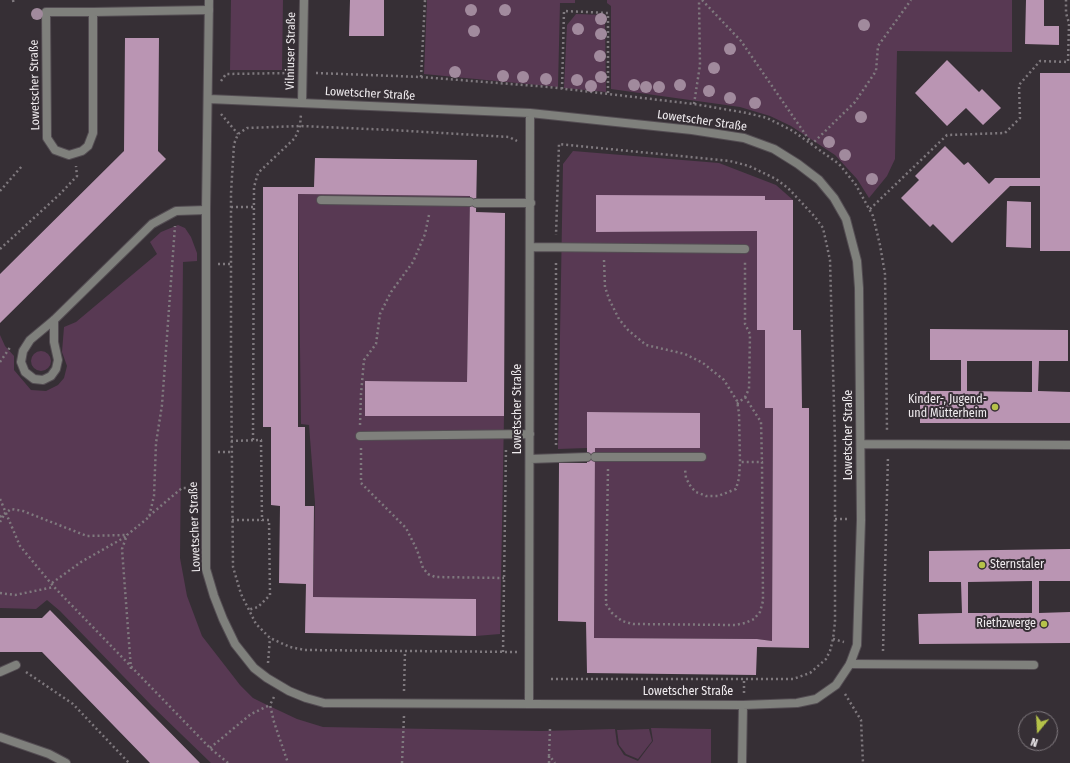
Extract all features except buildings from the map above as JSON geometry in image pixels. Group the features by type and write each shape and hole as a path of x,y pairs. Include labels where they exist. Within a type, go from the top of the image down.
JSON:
{"street":[{"name":"Lowetscher Straße","path":"209,0 209,99 206,210 206,569 214,596 239,650 254,668 279,686 306,698 324,703 744,705 797,703 816,699 836,685 850,664 857,646 859,618 861,444 859,288 857,261 846,219 834,198 819,180 798,164 774,149 744,138 692,130 530,113 209,99"},
{"name":"Vilniuser Straße","path":"302,103 304,0"},
{"name":"Lowetscher Straße","path":"76,154 69,155 55,150 47,138 46,12 209,10"},
{"path":"76,154 88,146 94,129 93,12"},
{"name":"Lowetscher Straße","path":"529,704 530,113"},
{"path":"321,200 531,203"},
{"path":"54,320 54,342 58,360 56,369 51,376 43,380 34,379 26,372 20,362 23,351 30,340 54,320 152,224 176,211 206,210"},
{"path":"530,247 604,249 745,249"},
{"path":"360,436 530,434"},
{"path":"861,444 1070,445"},
{"path":"530,459 591,457 702,457"},
{"path":"850,664 1034,665"},
{"path":"0,672 16,666"},
{"path":"742,763 744,705"},
{"path":"0,737 49,754 66,763"}],"path":[{"path":"13,0 14,5"},
{"path":"421,77 425,0"},
{"path":"701,0 741,41 812,144 855,102 876,71 878,46 911,0"},
{"path":"694,104 700,65 701,0"},
{"path":"870,210 947,135 1005,133 1020,118 1019,85 1040,61 1068,62 1069,23 1066,13 1066,0"},
{"path":"562,89 564,11 608,13 608,94"},
{"path":"209,99 238,134"},
{"path":"519,142 509,137 300,126 247,128 238,134 234,144 231,207 231,441 233,568 236,581 248,610 256,624 270,638 290,647 305,650 530,652"},
{"path":"254,440 254,187 258,173 295,138 298,130"},
{"path":"551,679 793,678 810,673 826,659 830,651 835,622 835,441 830,260 823,228 794,193 776,179 749,166 730,161 559,144 556,248 556,458"},
{"path":"0,249 60,194 77,176 76,154"},
{"path":"0,191 22,166"},
{"path":"432,202 425,234 413,262 391,292 380,314 376,330 376,344 364,360 361,394 361,483 406,528 417,550 423,568 428,574 435,577 504,578"},
{"path":"231,207 254,207"},
{"path":"148,516 154,496 156,443 162,405 176,211"},
{"path":"604,249 605,287 614,310 628,330 646,345 685,354 703,363 724,380 737,404 739,412 740,462 739,478 736,489 727,494 718,496 706,496 696,492 686,478 685,457"},
{"path":"737,404 745,397 749,389 750,334 745,324 745,249"},
{"path":"0,362 14,341"},
{"path":"608,457 606,604 612,613 622,621 632,624 735,626 750,621 760,612 763,601 762,462 761,422 745,397"},
{"path":"503,652 506,435"},
{"path":"231,441 260,440 262,520"},
{"path":"740,462 762,462"},
{"path":"52,583 81,562 127,535 182,488 206,487"},
{"path":"0,500 20,546 54,587 131,669 210,748 228,763"},
{"path":"0,517 11,509 23,511 87,536 127,535"},
{"path":"0,522 5,513"},
{"path":"232,520 269,520 270,595 258,607 248,610"},
{"path":"127,535 122,549 131,669"},
{"path":"0,593 16,595 54,587"},
{"path":"267,678 270,638"},
{"path":"402,763 405,652"},
{"path":"16,666 72,704 129,763"},
{"path":"836,685 847,695 861,720 863,763"},
{"path":"279,686 270,705 278,739 288,763"},
{"path":"210,748 251,714 270,705"},
{"path":"549,763 550,728"},
{"path":"549,755 555,763"}],"shaded area":[{"path":"231,0 283,0 282,70 230,70"},
{"path":"427,0 575,0 575,3 560,3 558,87 424,74"},
{"path":"607,0 1012,0 1012,52 897,51 895,159 887,176 869,198 857,179 835,155 791,126 770,116 740,107 611,89 611,6 607,3"},
{"path":"576,14 605,15 606,92 564,88 567,25"},
{"path":"573,151 719,163 776,185 793,200 765,200 765,196 596,196 596,232 757,231 757,330 765,330 765,408 773,408 772,641 757,639 594,638 595,448 699,448 699,413 588,412 587,448 558,449 563,164"},
{"path":"298,194 470,196 467,382 365,381 365,416 504,416 500,634 476,636 476,599 313,597 315,503 309,425 301,424"},
{"path":"178,225 185,228 191,237 197,253 197,261 183,262 180,558 187,596 202,636 240,685 253,698 297,719 323,727 541,731 615,729 617,744 624,755 638,761 653,741 651,728 711,729 711,763 211,763 152,706 60,611 47,600 36,609 0,608 0,335 5,346 14,356 14,370 31,390 46,391 58,385 64,378 67,366 62,352 64,327 76,322 157,254 150,242 161,232"},
{"path":"37,351 45,351 51,357 51,365 45,371 37,371 31,365 31,357"},
{"path":"649,729 652,741 638,759 626,754 619,745 617,730"}],"place":[{"name":"Kinder-, Jugend- und Mütterheim","path":"995,407"},
{"name":"Sternstaler","path":"982,565"},
{"name":"Riethzwerge","path":"1044,624"}]}
